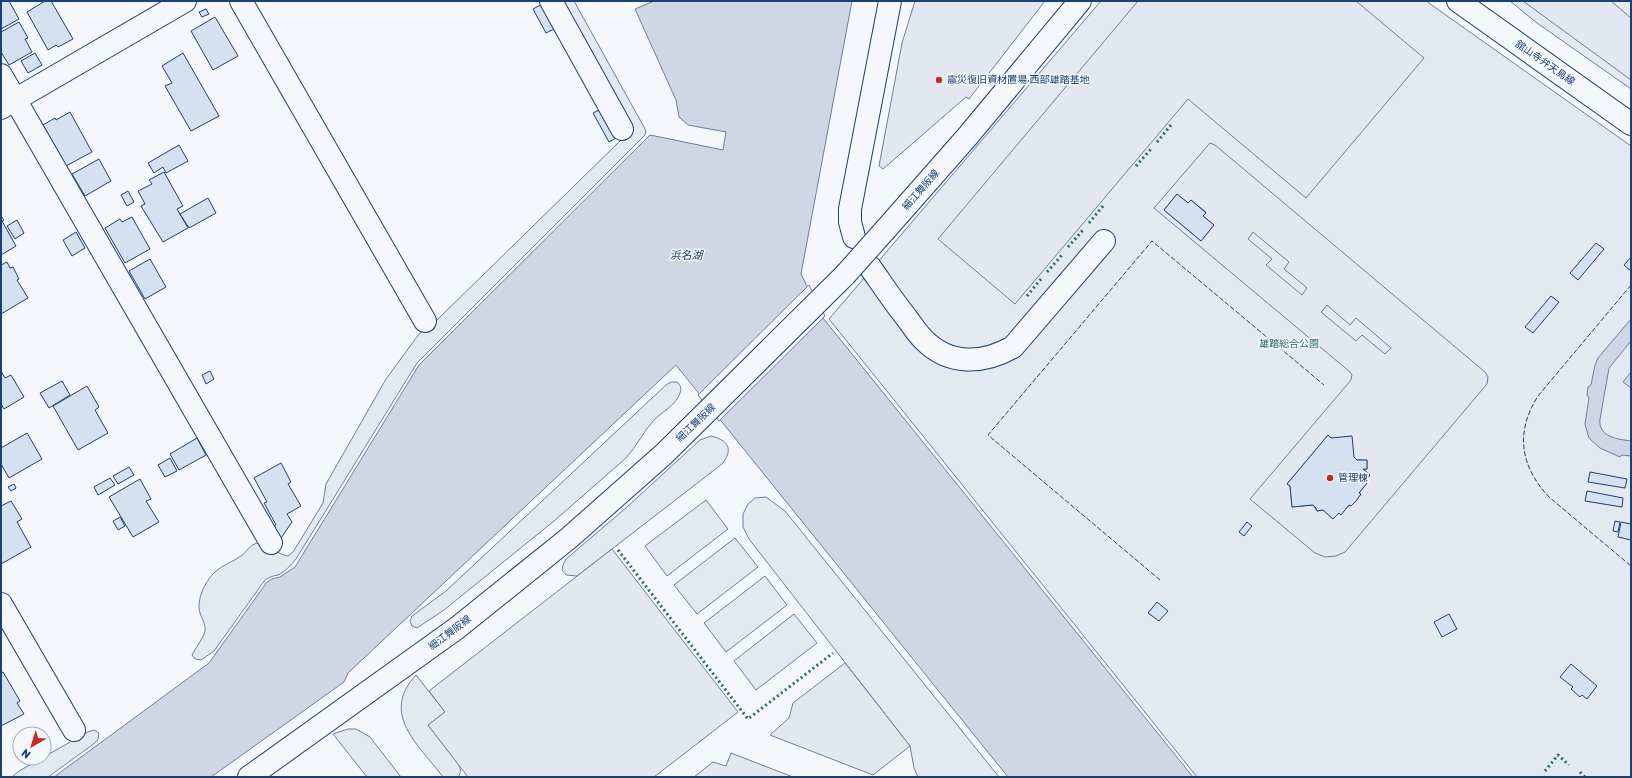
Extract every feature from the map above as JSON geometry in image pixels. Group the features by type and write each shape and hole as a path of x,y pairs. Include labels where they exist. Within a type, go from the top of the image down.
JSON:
{"street":[{"path":"8,104 185,1"},
{"path":"241,1 425,322"},
{"path":"551,1 622,129"},
{"path":"854,237 850,222 850,209 890,1"},
{"name":"細江舞阪線","path":"249,777 457,628 574,534 618,496 701,418 845,275 967,137 1080,1"},
{"name":"舘山寺弁天島線","path":"1465,5 1631,124"},
{"path":"1,75 8,104 271,543"},
{"path":"870,267 919,334 935,349 948,356 961,359 985,359 998,355 1013,347 1104,241"},
{"path":"1,604 74,730"}],"green space":[{"path":"558,1 574,1 644,127 646,131 645,135 417,363 296,559 283,572 265,580 214,651 201,660 195,659 192,655 205,631 200,613 199,602 202,591 211,576 221,567 243,555 250,547 258,543 265,544 284,555 288,556 293,552 323,503 326,484 386,379 419,334 437,320 621,140"},
{"name":"雄踏総合公園","path":"1101,1 1426,1 1631,146 1631,777 1197,777 829,319"},
{"path":"1510,1 1631,1 1631,89 1537,23"},
{"path":"671,382 677,382 680,385 681,390 676,401 654,420 626,458 554,521 444,610 417,628 412,626 410,621 412,616 446,591 666,385"},
{"path":"711,436 722,440 727,446 728,454 722,464 577,576 566,575 562,570 566,559 627,507 700,440"},
{"path":"766,497 785,511 999,777 918,777 914,768 910,746 749,539 743,527 743,514 748,504 755,498"},
{"path":"706,500 728,529 667,576 645,546"},
{"path":"735,538 758,567 697,614 674,585"},
{"path":"765,576 787,605 726,652 704,623"},
{"path":"794,614 817,643 756,690 734,661"},
{"path":"416,675 445,712 428,725 459,765 460,774 458,777 443,777 414,741 402,716 402,703 406,689"},
{"path":"348,729 356,729 370,737 401,777 367,777 333,734"},
{"path":"94,730 99,733 98,739 95,743 48,777 12,777 28,766 52,766 52,752"}],"shaded area":[{"name":"震災復旧資材置場 西部雄踏基地","path":"915,1 1045,1 969,99 966,97 883,169 879,166 902,43"},
{"path":"1138,1 1356,1 1424,58 1306,198 1188,99 1015,304 938,239"},
{"path":"1523,1 1611,1 1631,18 1631,80"},
{"path":"1210,143 1215,145 1485,372 1488,377 1487,384 1345,552 1336,556 1325,557 1315,553 1250,499 1351,380 1352,375 1154,208","holes":["1177,194 1188,203 1191,200 1206,212 1203,216 1214,225 1201,241 1164,210","1253,232 1289,262 1284,269 1307,288 1302,295 1266,265 1272,259 1248,239","1327,305 1350,325 1356,318 1391,348 1385,354 1362,335 1356,341 1321,312","1328,435 1357,460 1367,460 1367,469 1363,469 1370,475 1365,481 1367,483 1359,493 1361,494 1356,501 1333,519 1323,510 1317,511 1313,505 1292,507 1290,486 1287,484"]},
{"path":"612,549 738,712 654,777 468,777 428,725 445,712 429,691"},
{"path":"845,663 910,746 873,775 770,735 789,718 793,703"},
{"path":"731,753 793,777 694,777 713,762 726,766"}],"water":[{"name":"浜名湖","path":"654,1 852,1 801,274 823,318 1193,777 1008,777 676,365 348,673 344,682 211,777 54,777 209,663 267,582 280,577 295,567 419,365 650,135 723,150 726,132 688,125 679,117 676,100 635,9"},
{"path":"1631,319 1631,341 1609,368 1600,419 1600,425 1605,433 1615,438 1631,441 1631,456 1622,455 1620,457 1600,448 1589,438 1585,424 1589,398 1587,395 1588,387 1591,385 1598,358"},
{"path":"1631,372 1631,388 1623,382"}],"pier":[{"path":"809,285 825,316 719,421 698,395"}],"building":[{"path":"9,1 19,19 1,29 1,2"},
{"path":"45,1 51,1 73,39 58,47 56,45 48,50 27,12"},
{"path":"546,2 560,26 546,33 533,9"},
{"path":"206,9 209,14 202,17 199,12"},
{"path":"215,17 238,56 213,70 191,31"},
{"path":"19,22 28,38 25,39 32,52 9,65 1,52 1,32"},
{"path":"35,53 42,65 28,73 21,61"},
{"path":"183,53 219,116 191,131 165,86 172,83 162,66"},
{"path":"605,107 621,135 609,142 593,113"},
{"path":"70,112 92,152 66,166 43,125"},
{"path":"179,145 188,161 166,173 163,167 154,173 148,163"},
{"path":"99,159 111,181 85,196 72,174"},
{"path":"164,172 183,206 177,209 188,228 163,242 141,206 145,204 138,191 152,184 149,180"},
{"path":"128,191 134,202 127,206 121,195"},
{"path":"1177,194 1188,203 1191,200 1206,213 1203,216 1214,225 1201,241 1164,210"},
{"path":"208,198 216,213 189,228 180,214"},
{"path":"1,216 4,220 2,221 16,246 1,255"},
{"path":"132,217 150,249 125,263 105,228 120,219 122,222"},
{"path":"17,220 24,233 15,239 7,226"},
{"path":"76,232 85,248 72,256 63,240"},
{"path":"1596,243 1604,249 1578,280 1570,273"},
{"path":"1631,257 1631,271 1624,265"},
{"path":"150,259 166,287 145,299 129,271"},
{"path":"7,262 10,268 13,267 19,279 17,280 28,298 1,314 1,265"},
{"path":"1551,296 1559,302 1533,333 1525,327"},
{"path":"1,371 5,378 11,375 24,397 4,409 1,404"},
{"path":"210,371 214,379 206,384 202,375"},
{"path":"62,381 70,395 49,408 40,393"},
{"path":"87,386 99,407 95,410 108,433 78,450 53,406"},
{"path":"27,433 42,459 9,478 1,464 1,448"},
{"name":"管理棟","path":"1328,435 1331,438 1352,436 1354,457 1357,460 1367,460 1367,469 1363,469 1370,475 1365,481 1367,483 1359,493 1361,494 1356,501 1351,506 1349,505 1341,515 1339,513 1333,519 1323,510 1317,511 1313,505 1292,507 1290,486 1287,484"},
{"path":"197,438 206,455 179,470 170,454"},
{"path":"170,458 177,471 165,477 158,465"},
{"path":"281,463 291,482 288,484 301,506 287,514 292,522 281,538 264,503 267,502 254,478"},
{"path":"129,467 134,475 118,484 113,476"},
{"path":"1590,472 1627,479 1625,488 1588,482"},
{"path":"110,478 115,485 98,495 94,487"},
{"path":"140,479 151,499 146,501 159,522 133,537 109,497"},
{"path":"14,484 16,488 11,491 8,487"},
{"path":"1587,491 1623,498 1622,507 1585,501"},
{"path":"11,501 22,519 17,522 31,547 1,564 1,506"},
{"path":"120,517 125,526 118,530 113,521"},
{"path":"1615,521 1620,522 1618,532 1613,531"},
{"path":"1247,522 1252,526 1244,536 1239,532"},
{"path":"1621,522 1631,524 1631,540 1618,537"},
{"path":"1157,602 1168,611 1159,621 1148,613"},
{"path":"1449,614 1457,629 1442,637 1434,622"},
{"path":"1571,664 1597,686 1587,699 1582,695 1580,697 1571,689 1573,687 1560,677"},
{"path":"3,672 20,701 17,703 24,714 1,726 1,673"}],"hedge":[{"path":"1157,142 1171,125"},
{"path":"1136,166 1151,149"},
{"path":"1089,223 1103,206"},
{"path":"1068,247 1083,230"},
{"path":"1047,272 1062,255"},
{"path":"1027,296 1041,279"},
{"path":"618,550 748,719 833,653"},
{"path":"1545,771 1558,755 1569,765"},
{"path":"1580,772 1585,777"}],"fence":[{"path":"1160,580 988,435 1152,241 1324,385"},
{"path":"1631,285 1538,396 1526,423 1524,436 1524,448 1527,461 1539,485 1549,497 1631,566"}],"place":[{"name":"震災復旧資材置場 西部雄踏基地","path":"939,80"},
{"name":"管理棟","path":"1330,478"}]}
